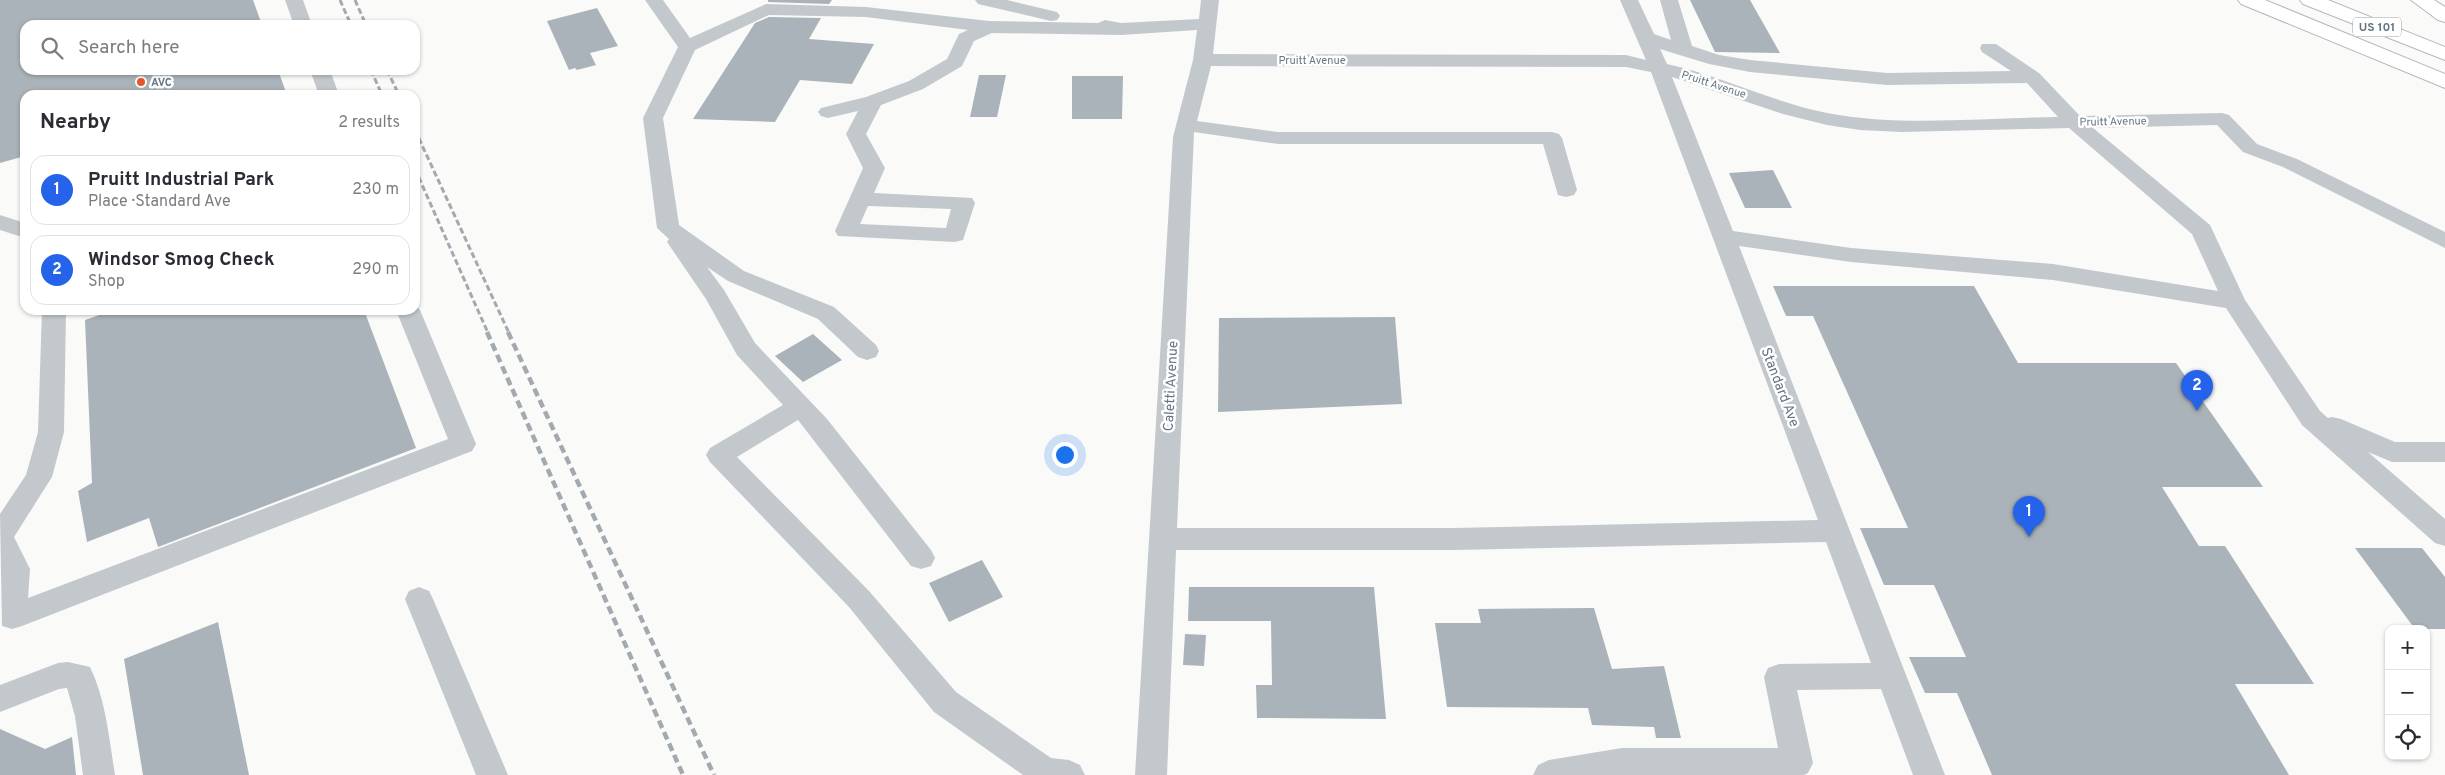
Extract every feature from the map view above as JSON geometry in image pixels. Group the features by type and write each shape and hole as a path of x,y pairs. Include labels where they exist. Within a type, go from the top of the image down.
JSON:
{"highway":[{"path":"2234,0 2349,42"},
{"name":"US 101","path":"2248,0 2445,82"},
{"name":"US 101","path":"2310,0 2445,54"},
{"path":"2421,0 2445,16"}],"street":[{"path":"294,0 301,20"},
{"path":"654,0 688,47"},
{"path":"984,0 1031,13 1121,29"},
{"name":"Standard Ave","path":"1629,0 1659,67 1929,775"},
{"path":"1669,0 1684,51"},
{"path":"921,558 818,426 746,349 716,296 668,228 653,118 688,47 766,9 866,12 989,26 1121,29 1209,12"},
{"name":"Caletti Avenue","path":"1151,775 1183,136 1203,60 1209,12"},
{"path":"828,112 873,101 916,85 955,62 966,38 989,26"},
{"path":"1646,38 1716,60 1750,66 1887,80 2032,78"},
{"path":"1989,48 2032,78 2074,122 2202,230 2234,301 2311,418 2445,535"},
{"name":"Pruitt Avenue","path":"1203,60 1626,61 1691,74 1790,110 1860,124 1902,126 2222,119 2250,148 2290,163 2445,241"},
{"path":"322,75 327,90"},
{"path":"861,199 964,203 955,235 846,231 874,168 856,134 873,101"},
{"path":"1186,125 1278,138 1552,138 1566,190"},
{"path":"0,222 20,228"},
{"path":"668,228 736,276 826,313 867,351"},
{"path":"1724,237 1851,255 2053,272 2234,301"},
{"path":"6,619 16,569 0,536 39,477 51,432 54,315"},
{"path":"6,619 464,444 410,315"},
{"path":"800,407 719,455 859,599 945,702 1053,774"},
{"path":"2311,418 2392,452 2445,452"},
{"path":"1162,539 1454,539 1836,531"},
{"path":"419,598 492,775"},
{"path":"0,699 58,676 79,676 90,716 99,775"},
{"path":"1549,775 1622,762 1797,763 1779,677 1891,676"}],"building":[{"name":"AVC","path":"0,0 253,0 260,20 20,20 20,75 280,75 285,90 20,90 20,157 0,163"},
{"path":"768,0 832,0 829,4 768,2"},
{"path":"1690,0 1750,0 1780,53 1715,52"},
{"path":"597,8 618,46 590,53 596,65 569,70 547,21"},
{"path":"769,17 821,18 809,39 874,44 852,84 800,80 775,122 693,119 755,23"},
{"path":"979,75 1006,75 997,117 970,117"},
{"path":"1072,76 1123,76 1122,119 1072,119"},
{"path":"1773,170 1792,208 1745,208 1729,173"},
{"path":"1773,286 1974,286 2018,363 2176,363 2263,487 2162,487 2199,546 2225,546 2314,684 2235,684 2289,775 1992,775 1957,693 1925,693 1909,657 1966,657 1934,585 1884,585 1860,528 1908,528 1813,316 1786,316"},
{"path":"100,315 366,315 416,448 158,547 149,518 87,542 78,491 92,483 85,320"},
{"path":"1395,317 1402,404 1218,412 1219,318"},
{"path":"813,334 842,360 803,382 775,356"},
{"path":"2355,548 2422,548 2445,577 2445,629 2430,629 2430,625 2412,625"},
{"path":"982,560 1003,597 949,622 929,583"},
{"path":"1189,587 1374,587 1386,719 1257,718 1256,685 1272,685 1271,621 1188,621"},
{"path":"1594,608 1612,669 1664,666 1681,738 1656,738 1654,727 1592,725 1588,708 1447,707 1435,623 1481,623 1478,609"},
{"path":"218,622 249,775 143,775 124,659"},
{"path":"1185,634 1206,635 1204,666 1183,665"},
{"path":"0,729 45,749 72,737 76,775 0,775"}],"railway":[{"path":"340,0 349,20"},
{"path":"355,0 364,20"},
{"path":"373,75 380,90"},
{"path":"389,75 397,90"},
{"path":"420,141 509,333"},
{"path":"420,180 488,333"},
{"path":"487,332 683,775"},
{"path":"508,332 714,775"}],"place":[{"name":"AVC","path":"141,82"},
{"name":"Windsor Smog Check","path":"2197,411"},
{"name":"Pruitt Industrial Park","path":"2029,537"}]}
